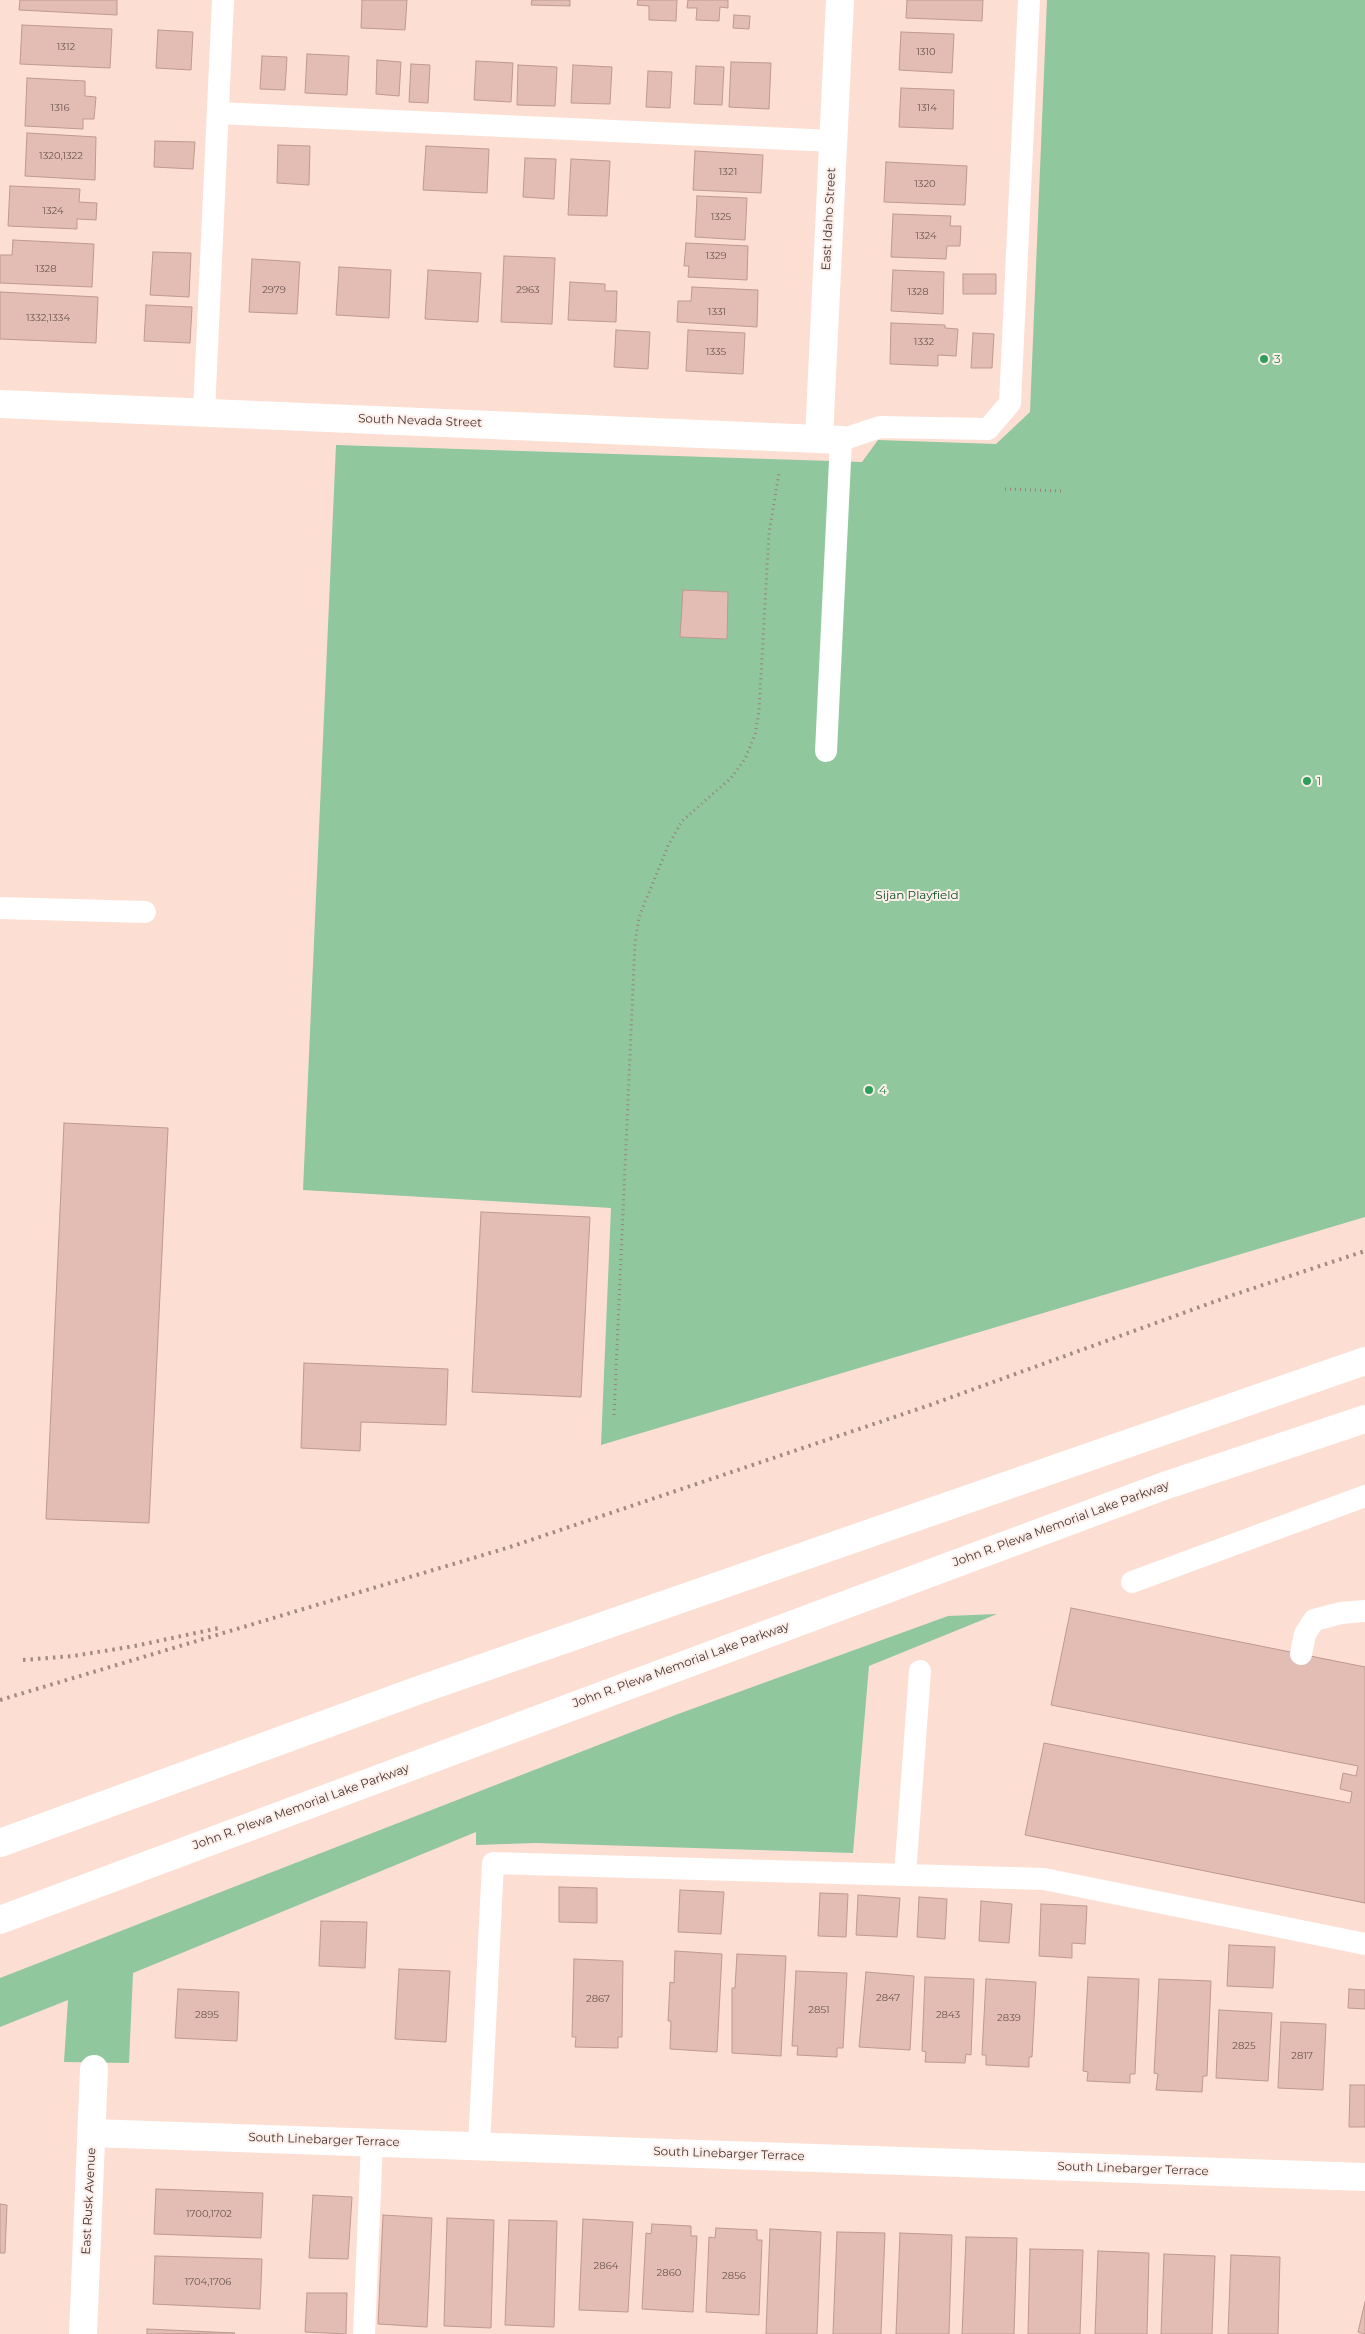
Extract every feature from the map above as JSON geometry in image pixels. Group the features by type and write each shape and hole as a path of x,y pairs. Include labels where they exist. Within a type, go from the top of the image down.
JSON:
{"main road":[{"name":"East Idaho Street","path":"830,439 833,141 840,0"},
{"name":"South Nevada Street","path":"0,404 830,439"},
{"path":"0,1843 419,1690 1365,1360"},
{"name":"John R. Plewa Memorial Lake Parkway","path":"0,1920 1164,1486 1365,1419"},
{"name":"East Rusk Avenue","path":"83,2334 94,2069"},
{"name":"South Linebarger Terrace","path":"92,2133 1365,2177"}],"lane":[{"path":"204,412 222,0"},
{"path":"826,751 830,439 880,426 988,429 1010,403 1029,0"},
{"path":"218,113 833,141"},
{"path":"0,908 144,912"},
{"path":"1132,1582 1365,1496"},
{"path":"1301,1654 1305,1634 1314,1620 1341,1613 1365,1610"},
{"path":"905,1875 920,1671"},
{"path":"479,2146 493,1863 1044,1879 1365,1944"},
{"path":"364,2334 372,2142"}],"path":[{"path":"614,1415 635,942 639,917 668,846 682,821 731,778 746,759 756,735 769,533 779,479 780,437"},
{"path":"1005,489 1061,491"}],"green space":[{"name":"Sijan Playfield","path":"1047,0 1365,0 1365,1217 601,1445 611,1208 303,1190 336,445 862,462 878,440 996,444 1030,412"},
{"path":"997,1614 869,1666 853,1853 536,1843 476,1845 476,1832 133,1973 129,2063 64,2062 68,2000 0,2027 0,1978 678,1714 948,1616"}],"building":[{"path":"20,0 117,0 117,15 19,10"},
{"path":"362,0 407,0 405,30 361,28"},
{"path":"532,0 570,0 570,6 531,5"},
{"path":"638,0 677,0 676,21 649,20 649,6 637,5"},
{"path":"688,0 728,0 728,8 720,7 719,21 696,20 697,8 687,8"},
{"path":"907,0 983,0 982,21 906,18"},
{"path":"734,15 750,16 749,29 733,28"},
{"path":"22,25 112,29 110,68 20,64"},
{"path":"158,30 193,32 191,70 156,68"},
{"path":"901,32 954,34 952,73 899,70"},
{"path":"307,54 349,56 347,95 305,93"},
{"path":"262,56 287,57 285,90 260,89"},
{"path":"377,60 401,62 399,96 376,94"},
{"path":"476,61 513,63 511,102 474,100"},
{"path":"731,62 771,63 769,109 729,107"},
{"path":"411,64 430,65 428,103 409,102"},
{"path":"518,65 557,67 555,106 517,105"},
{"path":"573,65 612,67 610,104 571,103"},
{"path":"696,66 724,67 722,105 694,104"},
{"path":"648,71 672,72 670,108 646,107"},
{"path":"27,78 85,81 85,96 96,97 94,119 83,119 83,129 25,126"},
{"path":"901,88 954,90 953,129 899,127"},
{"path":"27,133 96,137 95,180 25,176"},
{"path":"155,141 195,142 193,169 154,167"},
{"path":"278,145 310,146 309,185 277,183"},
{"path":"426,146 489,149 487,193 423,190"},
{"path":"695,151 763,155 761,193 693,190"},
{"path":"525,158 556,159 554,199 523,197"},
{"path":"571,159 610,161 607,216 568,215"},
{"path":"886,162 967,166 965,205 884,202"},
{"path":"10,186 80,189 79,202 97,203 96,220 77,219 77,229 8,226"},
{"path":"697,196 747,198 745,240 695,237"},
{"path":"893,214 951,216 950,226 961,226 960,246 947,246 946,259 891,257"},
{"path":"13,240 94,244 92,287 0,283 0,255 12,255"},
{"path":"686,243 748,246 747,280 688,277 689,266 684,266"},
{"path":"153,252 191,253 189,297 150,295"},
{"path":"504,256 555,258 552,324 501,322"},
{"path":"252,259 300,262 297,314 249,312"},
{"path":"339,267 391,270 389,318 336,315"},
{"path":"428,270 481,273 478,322 425,319"},
{"path":"893,270 944,272 943,314 891,311"},
{"path":"963,274 996,274 996,294 963,294"},
{"path":"570,282 605,284 605,291 617,291 616,322 568,320"},
{"path":"692,287 758,290 757,327 677,322 678,301 691,301"},
{"path":"0,292 98,297 96,343 0,339"},
{"path":"146,305 192,307 190,343 144,341"},
{"path":"891,323 945,325 945,328 958,329 956,356 938,355 938,366 890,364"},
{"path":"616,330 650,332 648,369 614,367"},
{"path":"688,330 745,333 743,374 686,371"},
{"path":"973,333 994,334 992,368 971,368"},
{"path":"683,590 728,592 727,639 680,637"},
{"path":"64,1123 168,1128 149,1523 46,1519"},
{"path":"481,1212 590,1217 581,1397 472,1392"},
{"path":"304,1363 448,1369 446,1425 361,1422 360,1451 301,1448"},
{"path":"1071,1608 1365,1667 1365,1903 1025,1835 1044,1743 1350,1803 1352,1792 1340,1789 1343,1773 1356,1776 1358,1766 1051,1705"},
{"path":"559,1887 597,1888 597,1923 559,1922"},
{"path":"680,1890 724,1892 721,1934 678,1932"},
{"path":"820,1893 848,1894 846,1937 818,1936"},
{"path":"858,1895 900,1898 897,1937 856,1935"},
{"path":"919,1897 947,1899 945,1939 917,1937"},
{"path":"981,1901 1012,1904 1009,1943 979,1941"},
{"path":"1041,1904 1087,1906 1085,1944 1072,1943 1072,1958 1039,1956"},
{"path":"321,1921 367,1922 365,1968 319,1966"},
{"path":"1229,1945 1275,1947 1273,1988 1227,1986"},
{"path":"675,1951 722,1954 717,2052 670,2049 671,2021 668,2021 670,1982 674,1983"},
{"path":"737,1954 786,1956 781,2056 732,2053 732,1988 735,1988"},
{"path":"574,1959 623,1961 622,2037 618,2037 618,2048 575,2047 576,2037 572,2037"},
{"path":"399,1969 450,1971 446,2042 395,2039"},
{"path":"796,1971 847,1973 843,2048 837,2048 837,2057 797,2055 798,2046 792,2046"},
{"path":"866,1972 914,1976 910,2050 859,2047"},
{"path":"925,1977 974,1979 971,2055 966,2054 965,2063 925,2062 926,2052 922,2051"},
{"path":"1088,1977 1139,1979 1135,2074 1130,2074 1130,2083 1087,2081 1088,2072 1083,2071"},
{"path":"986,1979 1036,1982 1032,2057 1029,2057 1029,2067 986,2065 986,2055 982,2055"},
{"path":"1159,1979 1211,1981 1207,2076 1203,2076 1202,2092 1156,2090 1158,2074 1154,2073"},
{"path":"178,1989 239,1992 237,2041 175,2038"},
{"path":"1349,1989 1365,1990 1365,2009 1348,2008"},
{"path":"1219,2010 1272,2013 1268,2081 1216,2078"},
{"path":"1281,2022 1326,2024 1323,2090 1278,2088"},
{"path":"1350,2085 1365,2085 1365,2127 1349,2127"},
{"path":"156,2189 263,2193 261,2238 154,2234"},
{"path":"313,2195 352,2197 348,2259 309,2258"},
{"path":"0,2204 7,2205 5,2253 0,2253"},
{"path":"383,2215 432,2218 427,2327 378,2324"},
{"path":"447,2218 494,2220 491,2328 444,2326"},
{"path":"583,2219 633,2222 628,2312 579,2310"},
{"path":"509,2220 557,2221 554,2327 505,2325"},
{"path":"652,2224 691,2226 691,2236 697,2236 693,2312 642,2309 646,2233 651,2234"},
{"path":"716,2228 757,2230 757,2240 762,2240 759,2315 706,2312 709,2237 715,2238"},
{"path":"770,2229 821,2232 817,2334 766,2334"},
{"path":"837,2232 885,2233 881,2334 833,2334"},
{"path":"900,2233 952,2235 949,2334 896,2334"},
{"path":"966,2237 1017,2238 1014,2334 962,2334"},
{"path":"1030,2249 1083,2250 1080,2334 1028,2334"},
{"path":"1098,2251 1149,2253 1147,2334 1095,2334"},
{"path":"1164,2254 1215,2256 1212,2334 1161,2334"},
{"path":"1231,2255 1280,2257 1278,2334 1228,2334"},
{"path":"155,2256 262,2259 260,2309 153,2304"},
{"path":"307,2293 347,2293 346,2334 305,2332"},
{"path":"1365,2302 1365,2334 1358,2332"},
{"path":"147,2329 235,2333 147,2334"}],"railway":[{"path":"0,1700 510,1547 930,1405 1230,1296 1365,1251"},
{"path":"23,1660 73,1656 135,1646 219,1628"}],"place":[{"name":"3","path":"1264,359"},
{"name":"1","path":"1307,781"},
{"name":"4","path":"869,1090"}]}
